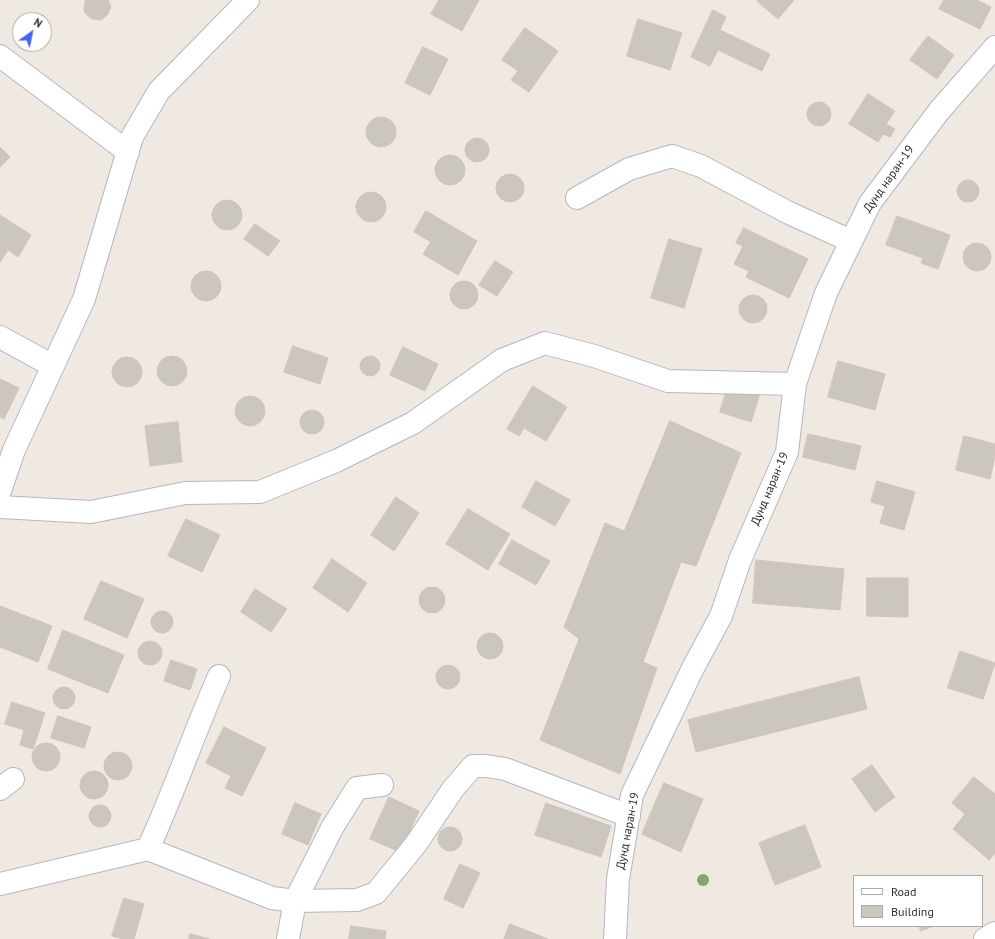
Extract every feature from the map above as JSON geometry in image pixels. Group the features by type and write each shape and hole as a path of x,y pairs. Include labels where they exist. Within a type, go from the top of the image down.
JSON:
{"street":[{"path":"0,491 14,450 84,299 132,137 159,91 248,0"},
{"name":"Дунд наран-19","path":"617,937 618,879 632,795 693,668 721,616 740,560 787,452 795,384 826,293 870,202 940,111 995,47"},
{"path":"0,56 128,152"},
{"path":"577,198 629,169 672,156 701,166 789,213 851,241"},
{"path":"0,337 53,366"},
{"path":"0,507 91,512 185,493 260,492 336,461 413,423 502,360 545,343 594,356 668,381 795,384"},
{"path":"148,849 172,795 195,732 219,676"},
{"path":"0,884 148,849 272,898 295,901 357,900 376,893 416,844 453,789 473,766 486,766 505,769 629,816"},
{"path":"288,939 295,901 332,828 357,788 382,785"},
{"path":"986,939 995,933"}],"building":[{"path":"86,0 108,0 111,6 108,14 101,20 92,19 84,10"},
{"path":"439,0 479,0 462,31 431,14"},
{"path":"794,0 778,19 757,1"},
{"path":"944,0 977,0 991,7 980,29 939,9"},
{"path":"713,10 726,17 720,30 770,54 762,71 718,50 710,66 691,57"},
{"path":"638,19 682,33 670,70 627,56"},
{"path":"525,28 558,51 529,92 511,80 518,71 502,60"},
{"path":"928,36 954,55 937,79 910,60"},
{"path":"423,47 448,59 430,95 405,83"},
{"path":"868,94 895,111 886,124 895,129 890,137 883,134 878,142 849,124"},
{"path":"819,102 828,105 831,114 828,123 819,126 810,123 807,114 810,105"},
{"path":"381,117 392,121 396,132 392,143 381,147 370,143 366,132 370,121"},
{"path":"477,138 482,139 488,145 488,155 482,161 477,162 472,161 466,155 465,150 466,145 472,139"},
{"path":"0,147 10,157 0,167"},
{"path":"450,155 461,159 465,170 461,181 450,185 439,181 435,170 439,159"},
{"path":"510,174 520,178 524,188 520,198 510,202 500,198 496,188 500,178"},
{"path":"968,180 976,183 979,191 976,199 968,202 960,199 957,191 960,183"},
{"path":"371,192 382,196 386,207 382,218 371,222 360,218 356,207 360,196"},
{"path":"227,200 238,204 242,215 238,226 227,230 216,226 212,215 216,204"},
{"path":"426,211 477,241 458,275 423,254 431,242 414,232"},
{"path":"0,215 31,235 18,257 8,250 0,262"},
{"path":"897,216 950,235 938,269 921,263 923,258 886,245"},
{"path":"255,224 280,241 268,256 244,239"},
{"path":"744,228 808,259 789,298 746,277 749,271 734,264 743,246 736,243"},
{"path":"669,239 702,249 684,308 651,298"},
{"path":"977,243 983,244 987,247 990,251 990,263 987,267 983,270 977,271 971,270 967,267 964,263 963,257 964,251 967,247 971,244"},
{"path":"495,261 513,272 497,296 479,285"},
{"path":"206,271 217,275 221,286 217,297 206,301 195,297 191,286 195,275"},
{"path":"464,281 474,285 478,295 474,305 464,309 454,305 450,295 454,285"},
{"path":"753,295 759,296 763,299 766,303 766,315 763,319 759,322 753,323 747,322 743,319 740,315 739,309 740,303 743,299 747,296"},
{"path":"293,346 328,358 320,384 284,372"},
{"path":"403,347 438,364 425,391 390,375"},
{"path":"172,356 183,360 187,371 183,382 172,386 161,382 157,371 161,360"},
{"path":"370,356 377,359 380,366 377,373 370,376 363,373 360,366 363,359"},
{"path":"127,357 138,361 142,372 138,383 127,387 116,383 112,372 116,361"},
{"path":"838,361 885,374 875,410 828,397"},
{"path":"0,379 19,388 4,419 0,417"},
{"path":"729,383 760,393 751,422 720,412"},
{"path":"533,386 567,407 546,441 524,428 519,436 507,429"},
{"path":"250,396 261,400 265,411 261,422 250,426 239,422 235,411 239,400"},
{"path":"312,410 320,414 324,422 320,430 312,434 304,430 300,422 304,414"},
{"path":"670,421 741,453 696,566 681,562 643,662 657,668 620,774 540,740 579,639 564,627 605,523 624,531"},
{"path":"178,422 182,462 150,466 145,426"},
{"path":"808,434 861,446 855,470 803,457"},
{"path":"964,436 995,444 995,456 990,479 956,470"},
{"path":"536,481 570,500 555,526 522,507"},
{"path":"877,481 915,492 904,530 880,523 885,506 871,502"},
{"path":"396,497 419,513 394,551 371,535"},
{"path":"468,509 510,534 488,570 446,544"},
{"path":"186,519 220,535 202,572 168,556"},
{"path":"512,540 550,561 536,585 499,564"},
{"path":"332,559 367,583 348,612 313,588"},
{"path":"756,560 844,569 840,610 753,603"},
{"path":"867,578 908,578 908,617 867,616"},
{"path":"101,581 144,599 127,638 84,619"},
{"path":"432,587 441,591 445,600 441,609 432,613 423,609 419,600 423,591"},
{"path":"255,589 287,609 271,632 241,612"},
{"path":"0,606 52,626 38,662 0,647"},
{"path":"162,611 170,614 173,622 170,630 162,633 154,630 151,622 154,614"},
{"path":"63,630 124,655 108,693 48,669"},
{"path":"490,633 499,637 503,646 499,655 490,659 481,655 477,646 481,637"},
{"path":"150,641 159,644 162,653 159,662 150,665 141,662 138,653 141,644"},
{"path":"960,651 995,663 983,699 948,688"},
{"path":"171,660 197,669 190,690 164,681"},
{"path":"448,665 457,668 460,677 457,686 448,689 439,686 436,677 439,668"},
{"path":"859,677 867,709 696,752 688,720"},
{"path":"64,687 72,690 75,698 72,706 64,709 56,706 53,698 56,690"},
{"path":"12,702 45,713 33,749 20,745 24,730 5,724"},
{"path":"58,716 91,727 84,748 51,738"},
{"path":"224,727 266,748 242,796 225,788 231,776 206,763"},
{"path":"46,743 56,747 60,757 56,767 46,771 36,767 32,757 36,747"},
{"path":"118,752 128,756 132,766 128,776 118,780 108,776 104,766 108,756"},
{"path":"872,765 895,797 875,812 852,779"},
{"path":"94,771 104,775 108,785 104,795 94,799 84,795 80,785 84,775"},
{"path":"974,777 995,794 995,853 989,860 953,829 965,814 952,803"},
{"path":"664,783 703,799 681,852 642,834"},
{"path":"389,797 419,811 400,852 370,839"},
{"path":"295,803 321,814 308,845 282,834"},
{"path":"546,803 611,826 601,857 535,835"},
{"path":"100,805 108,808 111,816 108,824 100,827 92,824 89,816 92,808"},
{"path":"805,825 821,867 775,885 759,843"},
{"path":"450,827 459,830 462,839 459,848 450,851 441,848 438,839 441,830"},
{"path":"460,864 480,873 463,908 444,899"},
{"path":"124,898 144,904 134,939 123,939 112,936"},
{"path":"510,924 548,939 504,939"},
{"path":"351,926 386,931 385,939 349,939"},
{"path":"919,927 931,927 921,931"},
{"path":"190,934 210,939 189,939"}]}
